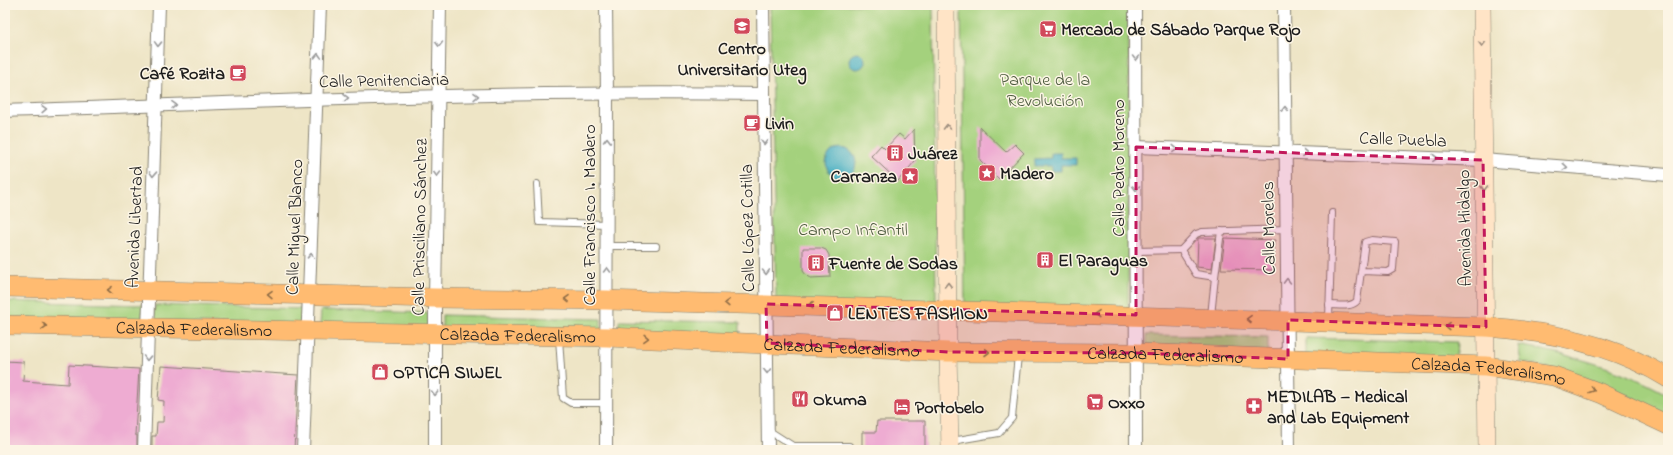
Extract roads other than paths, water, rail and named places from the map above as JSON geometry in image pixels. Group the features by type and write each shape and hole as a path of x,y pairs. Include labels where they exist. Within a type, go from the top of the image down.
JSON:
{"main road":[{"path":"946,5 950,446"},
{"name":"Avenida Hidalgo","path":"1482,5 1487,450"},
{"name":"Calzada Federalismo","path":"5,287 435,298 766,304 1288,320 1329,313 1525,330 1561,336 1610,350 1668,378"},
{"name":"Calzada Federalismo","path":"5,325 607,337 948,352 1136,353 1486,366 1554,376 1600,393 1668,425"}],"street":[{"name":"Avenida Libertad","path":"144,450 159,5"},
{"name":"Calle Miguel Blanco","path":"303,450 320,5"},
{"name":"Calle Prisciliano Sánchez","path":"435,450 435,298 440,5"},
{"name":"Calle Francisco I. Madero","path":"606,5 606,450"},
{"name":"Calle López Cotilla","path":"763,5 768,450"},
{"name":"Calle Pedro Moreno","path":"1136,5 1136,450"},
{"name":"Calle Morelos","path":"1284,5 1289,450"},
{"name":"Calle Penitenciaria","path":"5,111 317,99 607,94 763,94"},
{"name":"Calle Puebla","path":"1136,147 1484,160 1668,175"}],"lane":[{"path":"537,184 538,222 607,224"},
{"path":"1332,213 1329,313 1354,304 1357,301 1365,242 1372,240 1395,242 1394,269 1388,272 1362,271"},
{"path":"1136,251 1181,250 1196,234 1221,231 1286,229"},
{"path":"1211,318 1221,231"},
{"path":"607,246 656,246"},
{"path":"1181,250 1196,274 1215,277"},
{"path":"559,336 563,398 571,403 607,403"},
{"path":"950,446 999,433 1012,418 1018,352"},
{"path":"768,430 792,446 849,446"}],"water":[{"path":"857,53 863,55 865,61 863,67 857,69 851,67 849,61 851,55"},
{"path":"841,148 852,152 856,163 852,174 841,178 830,174 826,163 830,152"},
{"path":"1051,153 1061,153 1061,158 1076,158 1076,165 1061,165 1061,171 1051,171 1051,166 1034,166 1034,159 1051,158"}],"place":[{"name":"Centro Universitario Uteg","path":"742,26"},
{"name":"Mercado de Sábado Parque Rojo","path":"1048,29"},
{"name":"Café Rozita","path":"238,73"},
{"name":"Livin","path":"752,123"},
{"name":"Juárez","path":"895,153"},
{"name":"Madero","path":"987,173"},
{"name":"Carranza","path":"910,176"},
{"name":"El Paraguas","path":"1045,260"},
{"name":"Fuente de Sodas","path":"816,263"},
{"name":"LENTES FASHION","path":"835,313"},
{"name":"OPTICA SIWEL","path":"380,372"},
{"name":"Okuma","path":"800,399"},
{"name":"Oxxo","path":"1095,402"},
{"name":"MEDILAB — Medical and Lab Equipment","path":"1254,406"},
{"name":"Portobelo","path":"902,407"}],"park label":[{"name":"Parque de la Revolución","path":"1045,89"},
{"name":"Campo Infantil","path":"853,229"}]}
